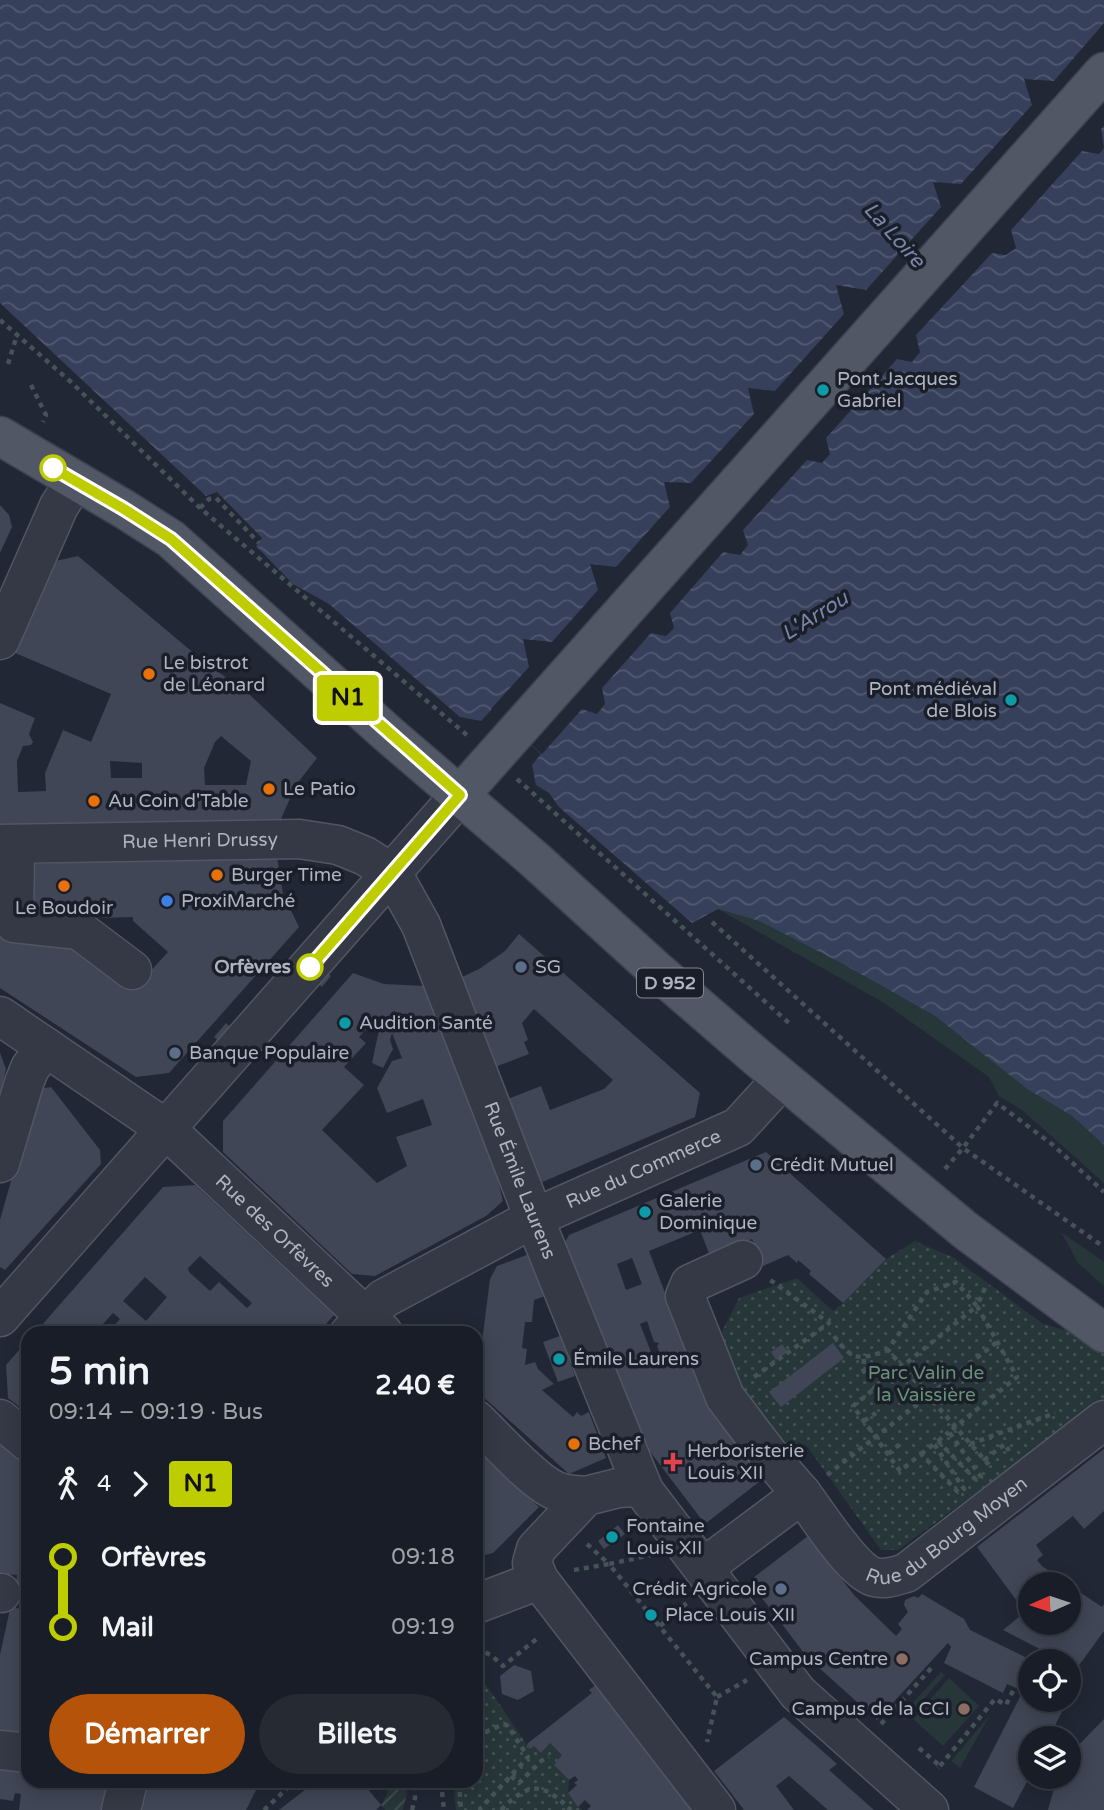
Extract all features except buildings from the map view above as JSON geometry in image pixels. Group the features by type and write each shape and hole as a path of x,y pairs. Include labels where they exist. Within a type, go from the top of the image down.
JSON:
{"main road":[{"path":"460,795 1104,72"},
{"name":"D 952","path":"0,436 171,539 782,1079 954,1221 1104,1333"}],"street":[{"path":"0,639 59,506 75,481"},
{"path":"0,1317 460,795"},
{"name":"Rue Henri Drussy","path":"8,844 299,839 338,845 365,856 393,873"},
{"path":"8,844 14,923 79,930 132,970"},
{"name":"Rue Émile Laurens","path":"393,873 421,925 644,1492"},
{"name":"Rue des Orfèvres","path":"0,1016 166,1129 363,1326"},
{"path":"0,1163 24,1083 30,1068 46,1047"},
{"name":"Rue du Commerce","path":"366,1326 383,1299 401,1289 534,1218 738,1127 782,1079"},
{"name":"Rue du Bourg Moyen","path":"743,1260 690,1284 685,1296 719,1388 775,1464 813,1486 857,1567 871,1576 887,1579 906,1573 1104,1420"},
{"path":"0,1419 21,1436"},
{"path":"483,1427 552,1490 568,1495 586,1496 618,1488 634,1487 644,1492 699,1582 812,1706 929,1810"},
{"path":"699,1582 813,1486"},
{"path":"586,1496 536,1549 532,1563 555,1575 693,1757 716,1810"},
{"path":"483,1601 555,1575"},
{"path":"0,1750 21,1752"},
{"path":"121,1810 126,1788"}],"path":[{"path":"0,320 71,382 200,508 494,756 790,1024"},
{"path":"8,364 17,335"},
{"path":"31,385 46,415"},
{"path":"200,508 209,499 216,498 259,543"},
{"path":"712,922 962,1148 1104,1247"},
{"path":"949,1164 998,1103 1053,1145 1104,1192"},
{"path":"725,1397 829,1323 743,1260"},
{"path":"834,1336 853,1357 864,1359 888,1350 927,1292 956,1282 977,1306 1017,1377 900,1471 853,1406 977,1306 986,1286"},
{"path":"813,1486 997,1342"},
{"path":"888,1350 993,1470"},
{"path":"864,1359 863,1370 875,1388"},
{"path":"970,1444 1068,1408"},
{"path":"864,1421 876,1413"},
{"path":"936,1442 976,1480 981,1476 949,1432"},
{"path":"921,1454 958,1492 964,1489 936,1442"},
{"path":"888,1454 900,1444"},
{"path":"985,1460 1005,1444 1009,1451 1000,1457 998,1454"},
{"path":"579,1536 609,1564 717,1697 693,1757"},
{"path":"555,1575 662,1553"},
{"path":"660,1626 699,1582"},
{"path":"483,1652 503,1666 543,1634"},
{"path":"883,1722 934,1665"},
{"path":"940,1766 995,1699 1006,1705 1015,1687"},
{"path":"479,1810 528,1757 508,1726 499,1725 483,1732"},
{"path":"919,1748 934,1761"},
{"path":"519,1783 541,1761 550,1757"},
{"path":"511,1776 525,1789"},
{"path":"501,1810 525,1789 539,1787 553,1792 571,1810"},
{"path":"264,1810 288,1788"},
{"path":"412,1810 415,1788"},
{"path":"442,1788 444,1810"},
{"path":"459,1788 461,1810"}],"green space":[{"path":"718,909 759,921 935,1016 1027,1089 1072,1116 1104,1145 1104,1183 1022,1110 999,1096 989,1077 884,1003"},
{"path":"1061,1232 1104,1262 1104,1286 1078,1263"},
{"name":"Parc Valin de la Vaissière","path":"915,1241 954,1258 1043,1324 1092,1338 1104,1349 1104,1399 898,1550 881,1550 806,1445 784,1459 728,1384 717,1342 739,1298 797,1278 833,1311 886,1259"},
{"path":"941,1672 945,1675 905,1720 901,1716"},
{"path":"949,1678 979,1706 943,1746 913,1719"},
{"path":"483,1680 530,1749 534,1746 541,1753 550,1743 562,1755 554,1765 569,1780 568,1793 582,1810 456,1810 454,1788 483,1788"},
{"path":"990,1715 960,1768 951,1761"},
{"path":"388,1788 407,1788 403,1810 385,1810 381,1805"}],"water":[{"path":"0,0 1104,0 1104,1145 1072,1116 1027,1089 935,1016 843,964 759,921 718,909 692,923 559,807 549,793 536,785 532,765 541,754 492,709 481,721 460,717 329,604 293,584 256,546 262,538 217,492 206,496 0,303"}],"pier":[{"name":"Pont Jacques Gabriel","path":"1104,23 1104,126 1101,129 1104,148 1099,154 1082,151 1011,230 1016,248 1006,255 992,253 916,335 920,352 912,362 897,359 826,438 830,454 822,463 807,460 743,530 748,545 740,555 723,552 670,613 674,628 666,636 651,633 602,688 605,704 597,714 582,709 542,754 491,709 529,667 523,639 552,642 598,590 590,564 616,567 670,507 664,482 691,483 754,414 748,388 775,391 844,314 836,285 866,290 941,207 933,182 961,184 1032,105 1024,79 1054,81"}],"bus line":[{"name":"N1","path":"53,468 171,539 460,795 310,967"}],"place":[{"name":"Pont Jacques Gabriel","path":"823,390"},
{"name":"Le bistrot de Léonard","path":"149,674"},
{"name":"Pont médiéval de Blois","path":"1011,700"},
{"name":"Le Patio","path":"269,789"},
{"name":"Au Coin d'Table","path":"94,801"},
{"name":"Burger Time","path":"217,875"},
{"name":"Le Boudoir","path":"64,886"},
{"name":"ProxiMarché","path":"167,901"},
{"name":"Orfèvres","path":"310,967"},
{"name":"SG","path":"521,967"},
{"name":"Audition Santé","path":"345,1023"},
{"name":"Banque Populaire","path":"175,1053"},
{"name":"Crédit Mutuel","path":"756,1165"},
{"name":"Galerie Dominique","path":"645,1212"},
{"name":"Émile Laurens","path":"559,1359"},
{"name":"Bchef","path":"574,1444"},
{"name":"Herboristerie Louis XII","path":"673,1462"},
{"name":"Fontaine Louis XII","path":"612,1537"},
{"name":"Crédit Agricole","path":"781,1589"},
{"name":"Place Louis XII","path":"651,1615"},
{"name":"Campus Centre","path":"902,1659"},
{"name":"Campus de la CCI","path":"964,1709"}],"water label":[{"name":"La Loire","path":"894,235"},
{"name":"L'Arrou","path":"815,616"}]}
